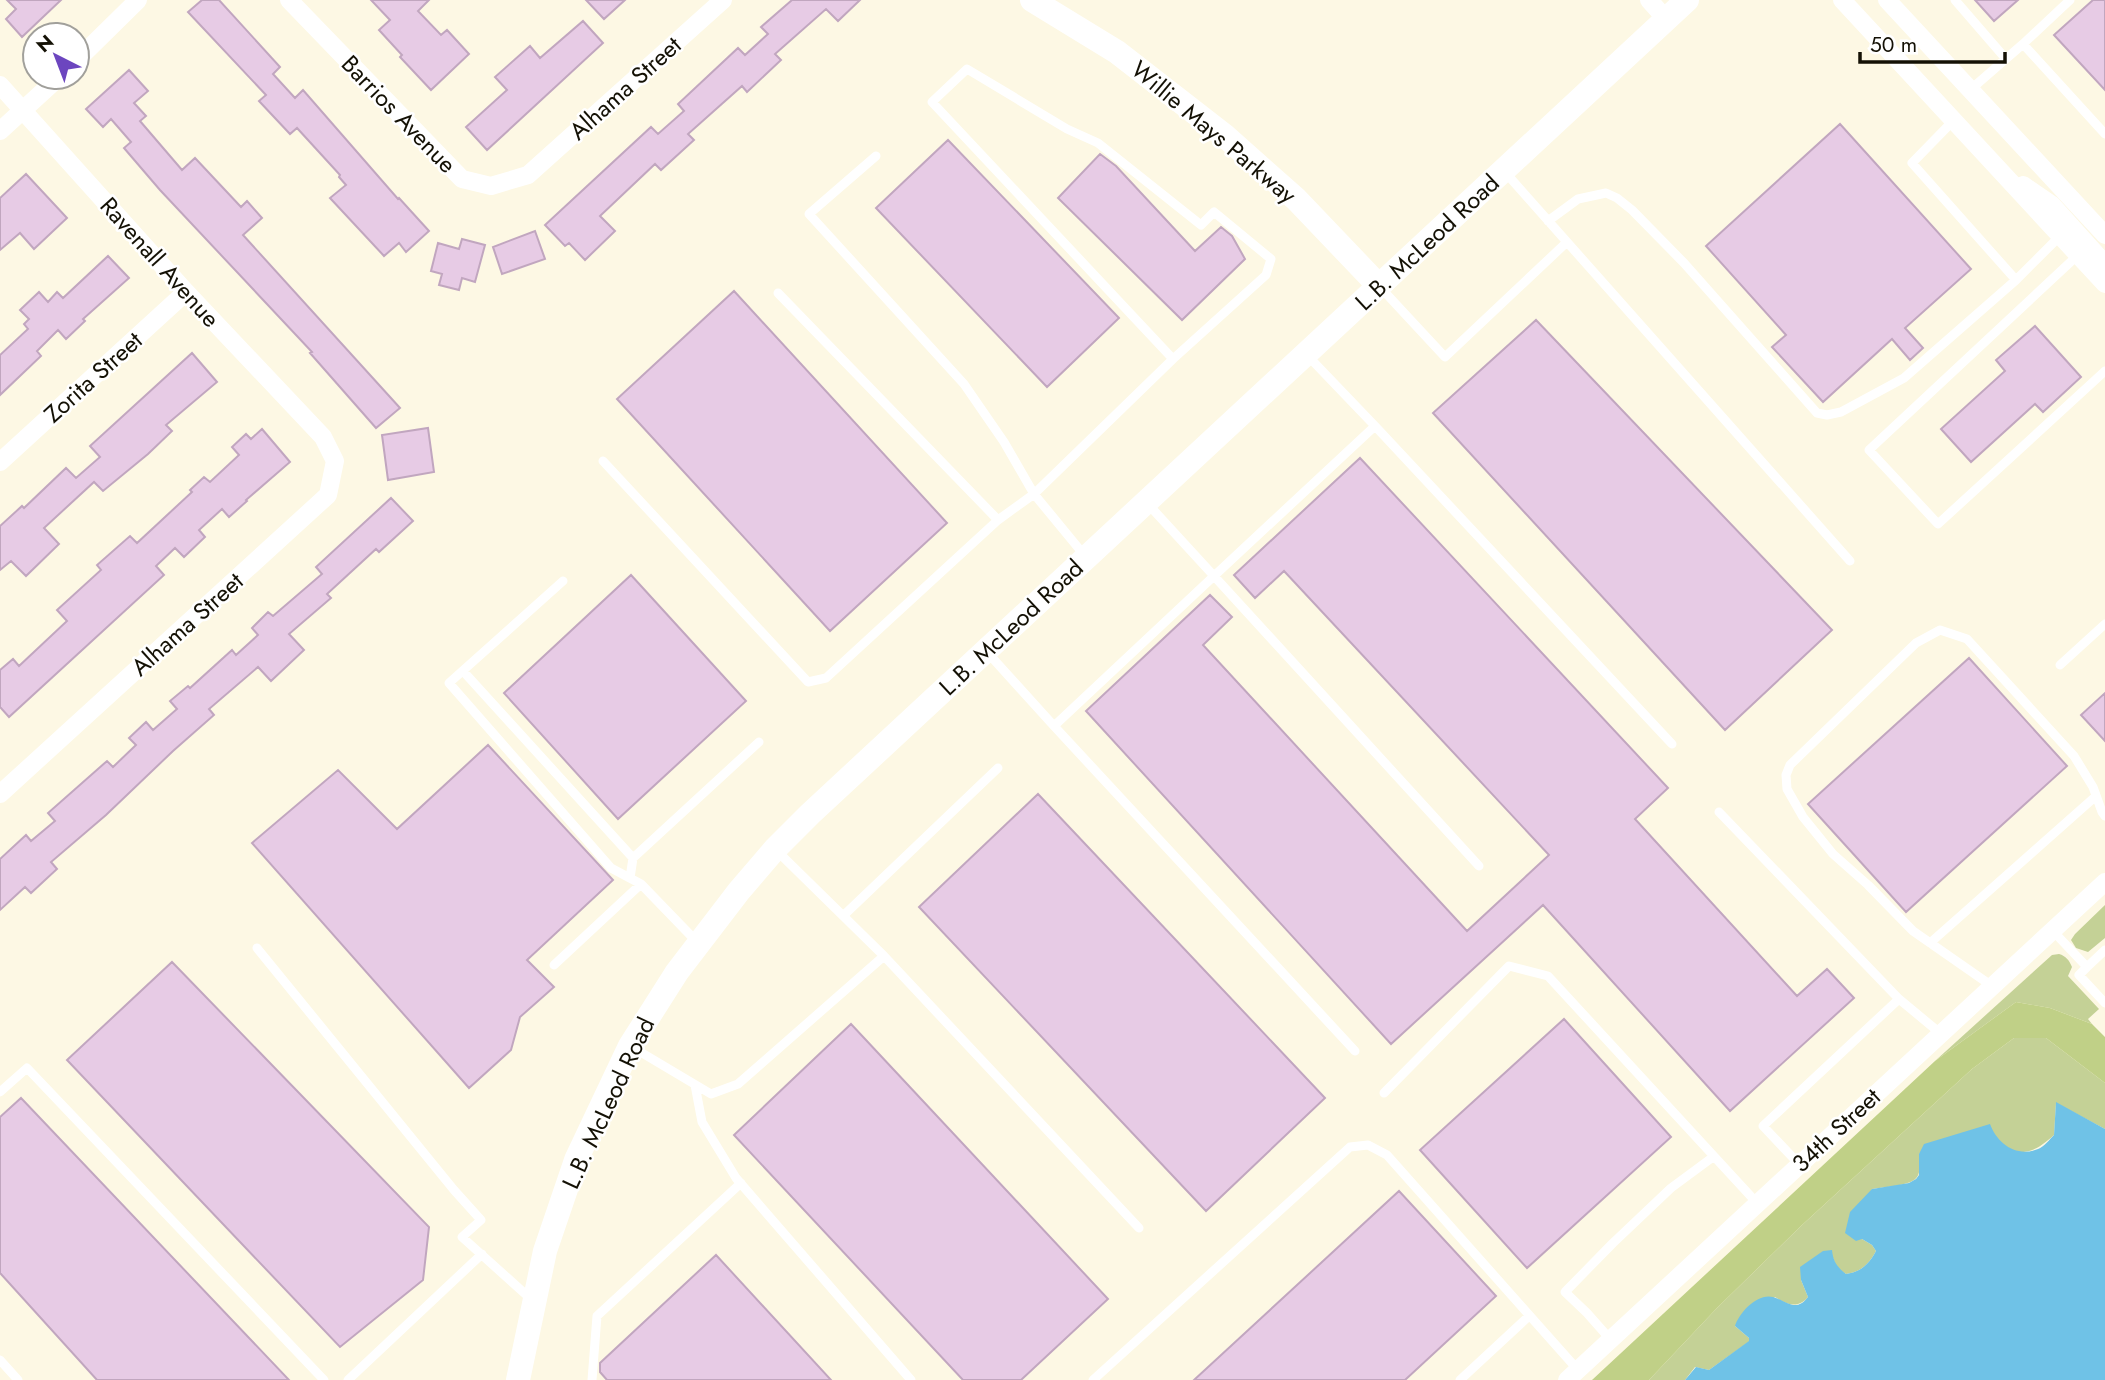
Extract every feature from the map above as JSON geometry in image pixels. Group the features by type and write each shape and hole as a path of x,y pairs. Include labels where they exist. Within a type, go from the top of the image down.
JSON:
{"street":[{"path":"91,46 138,0"},
{"name":"Barrios Avenue","path":"289,0 462,179 491,186 528,175"},
{"name":"Alhama Street","path":"528,175 723,0"},
{"name":"Willie Mays Parkway","path":"1032,0 1117,52 1225,136 1296,199 1379,286"},
{"path":"1649,0 1667,19"},
{"name":"L.B. McLeod Road","path":"518,1380 545,1251 576,1160 630,1046 677,971 739,891 775,849 986,650 1688,0"},
{"path":"1842,0 2105,284"},
{"path":"1887,0 2105,234"},
{"name":"Ravenall Avenue","path":"0,85 186,292 323,437"},
{"path":"0,131 44,91"},
{"path":"1992,163 2052,205 2105,264"},
{"name":"Zorita Street","path":"0,462 186,292"},
{"name":"Alhama Street","path":"0,794 328,495 335,461 323,437"},
{"name":"34th Street","path":"1573,1375 2105,881"}],"lane":[{"path":"1955,0 2006,59"},
{"path":"1970,90 2070,0"},
{"path":"2023,44 2105,134"},
{"path":"603,461 808,682 826,678 998,520 1034,494 1173,359 1266,275 1271,259 1214,212 1201,225 1098,143 1067,129 967,69 932,102 1173,359"},
{"path":"1954,121 1912,163 2016,280"},
{"path":"876,156 809,214 964,384 1004,442 1034,494 1086,558"},
{"path":"1504,170 1850,561"},
{"path":"1548,221 1578,199 1606,194 1617,198 1632,210 1712,295 1817,413 1827,415 1841,412 1904,378 2016,280 2060,236"},
{"path":"1379,286 1446,358 1567,242"},
{"path":"2078,255 1869,450 1938,524 2105,371"},
{"path":"778,293 998,520"},
{"path":"1306,353 1672,744"},
{"path":"1054,726 1375,426"},
{"path":"1146,502 1479,866"},
{"path":"563,580 449,683 611,868 641,884 699,944"},
{"path":"2060,665 2105,624"},
{"path":"1992,986 1913,931 1833,854 1803,817 1787,789 1786,775 1790,765 1916,643 1940,630 1966,639 2074,756 2093,786 2105,816"},
{"path":"986,650 1355,1051"},
{"path":"463,671 633,858"},
{"path":"630,878 633,858 759,742"},
{"path":"843,916 998,768"},
{"path":"1930,943 2096,796"},
{"path":"1719,812 1899,999 1940,1033"},
{"path":"775,849 884,956 1139,1228"},
{"path":"554,965 641,884"},
{"path":"2052,930 2087,967"},
{"path":"257,948 481,1220 462,1237 533,1301"},
{"path":"2105,950 2079,975 2105,1003"},
{"path":"630,1046 711,1094 738,1084 884,956"},
{"path":"1384,1093 1509,966 1548,976 1757,1203"},
{"path":"1799,1164 1763,1126 1899,999"},
{"path":"0,1092 27,1068 324,1380"},
{"path":"695,1085 702,1122 741,1183 911,1380"},
{"path":"1093,1380 1350,1147 1368,1146 1387,1156 1529,1316 1573,1375"},
{"path":"1610,1339 1565,1292 1671,1188 1713,1157"},
{"path":"592,1380 597,1316 741,1183"},
{"path":"348,1380 482,1254"},
{"path":"1460,1380 1529,1316"},
{"path":"0,1360 18,1380"}],"green space":[{"path":"2105,905 2105,938 2088,952 2076,948 2071,940 2075,934"},
{"path":"2059,954 2067,959 2072,967 2068,976 2099,1009 2088,1019 2092,1024 2050,1008 2016,1002 1935,1061 2052,955"},
{"path":"2016,1002 2050,1008 2092,1024 2105,1037 2105,1083 2046,1038 2014,1038 1972,1069 1801,1226 1717,1308 1649,1380 1592,1380 1935,1061"},
{"path":"2014,1038 2046,1038 2105,1083 2105,1129 2056,1103 2054,1135 2030,1151 2009,1148 1993,1134 1919,1154 1919,1172 1914,1180 1872,1189 1862,1239 1876,1251 1864,1267 1846,1274 1837,1268 1833,1258 1801,1280 1808,1297 1804,1301 1792,1304 1775,1297 1735,1326 1750,1341 1709,1370 1695,1367 1685,1380 1649,1380 1717,1308 1801,1226 1972,1069"}],"water":[{"path":"2056,1102 2105,1129 2105,1380 1685,1380 1696,1367 1709,1370 1749,1341 1735,1326 1740,1315 1755,1301 1773,1297 1795,1305 1804,1302 1808,1297 1801,1280 1800,1267 1823,1251 1832,1250 1836,1264 1846,1274 1867,1263 1876,1251 1862,1239 1856,1241 1845,1233 1850,1212 1872,1189 1909,1183 1916,1179 1919,1175 1919,1154 1924,1144 1990,1124 1997,1137 2008,1147 2022,1152 2038,1149 2054,1135"}],"building":[{"path":"7,0 61,0 39,21 21,21 21,36 6,19 16,9"},
{"path":"202,0 219,0 280,67 273,74 295,98 303,90 429,231 406,252 399,243 384,256 330,198 346,185 340,175 297,128 290,134 259,101 266,95 188,12"},
{"path":"371,0 429,0 418,11 441,35 447,30 469,54 431,90 379,30 390,20"},
{"path":"586,0 625,0 604,19"},
{"path":"792,0 860,0 838,21 826,9 775,54 781,60 747,92 742,86 688,134 694,140 661,170 655,164 600,216 615,231 585,260 569,243 565,246 545,225 651,127 658,134 684,111 678,104 738,48 745,55 768,34 761,27"},
{"path":"1975,0 2018,0 1994,21"},
{"path":"2093,0 2105,0 2105,90 2054,35"},
{"path":"583,21 603,43 487,150 466,127 507,90 495,77 530,46 540,58"},
{"path":"129,70 148,91 134,103 146,116 140,121 182,170 195,158 241,207 247,201 262,218 243,235 400,408 376,428 310,353 312,352 160,190 124,148 131,142 111,119 103,127 86,109"},
{"path":"1840,124 1971,269 1905,328 1923,348 1910,360 1892,339 1823,402 1772,347 1786,335 1706,246"},
{"path":"948,140 1119,318 1047,387 876,208"},
{"path":"1100,154 1116,166 1195,251 1221,227 1232,236 1245,259 1182,320 1058,198"},
{"path":"26,174 67,218 34,249 20,233 0,250 0,198"},
{"path":"535,231 545,259 502,274 493,247"},
{"path":"462,239 485,245 475,282 462,278 459,290 439,285 442,274 431,271 438,243 459,249"},
{"path":"108,256 129,278 83,319 85,321 66,339 58,330 37,351 41,356 0,395 0,355 28,329 24,324 29,319 20,310 39,292 48,302 57,292 63,298"},
{"path":"734,291 947,523 830,631 617,399"},
{"path":"1536,320 1832,630 1725,730 1433,413"},
{"path":"2035,326 2081,377 2043,412 2035,404 1971,462 1941,429 2005,371 1996,360"},
{"path":"192,353 217,382 166,425 172,431 148,454 103,491 94,482 44,528 59,544 26,576 11,561 0,570 0,526 22,506 24,508 66,468 76,478 100,457 90,446"},
{"path":"428,428 434,472 388,480 382,435"},
{"path":"262,429 290,462 229,517 222,509 199,530 205,537 184,557 175,548 156,566 164,575 9,717 0,707 0,670 13,659 19,666 67,621 57,610 101,570 97,565 130,536 137,543 192,492 190,490 204,477 210,482 239,455 232,447 246,434 251,439"},
{"path":"1360,458 1668,788 1635,819 1797,996 1827,969 1854,998 1730,1111 1543,905 1391,1044 1086,711 1210,595 1232,617 1203,645 1467,931 1549,855 1284,571 1255,598 1234,575"},
{"path":"391,498 413,521 379,552 376,549 327,594 331,598 289,634 304,650 271,681 258,667 209,709 214,715 51,862 57,869 31,893 25,887 0,910 0,859 26,835 31,841 55,821 48,813 107,761 113,767 136,745 129,738 146,722 153,730 177,709 170,701 188,686 190,688 232,650 236,655 258,635 252,628 268,612 273,616 322,574 316,567"},
{"path":"631,575 746,701 618,819 504,693"},
{"path":"1969,658 2067,766 1906,912 1808,804"},
{"path":"2105,693 2105,741 2081,715"},
{"path":"488,745 613,880 527,960 554,987 520,1017 511,1050 469,1088 252,843 338,770 397,829"},
{"path":"1038,794 1325,1098 1206,1211 919,907"},
{"path":"172,962 429,1227 423,1280 340,1347 67,1060"},
{"path":"1564,1019 1671,1137 1527,1268 1420,1150"},
{"path":"851,1024 1108,1299 1021,1380 963,1380 734,1135"},
{"path":"21,1098 289,1380 97,1380 0,1273 0,1117"},
{"path":"1399,1191 1496,1296 1405,1380 1194,1380"},
{"path":"716,1255 831,1380 607,1380 600,1372 600,1363"}]}
